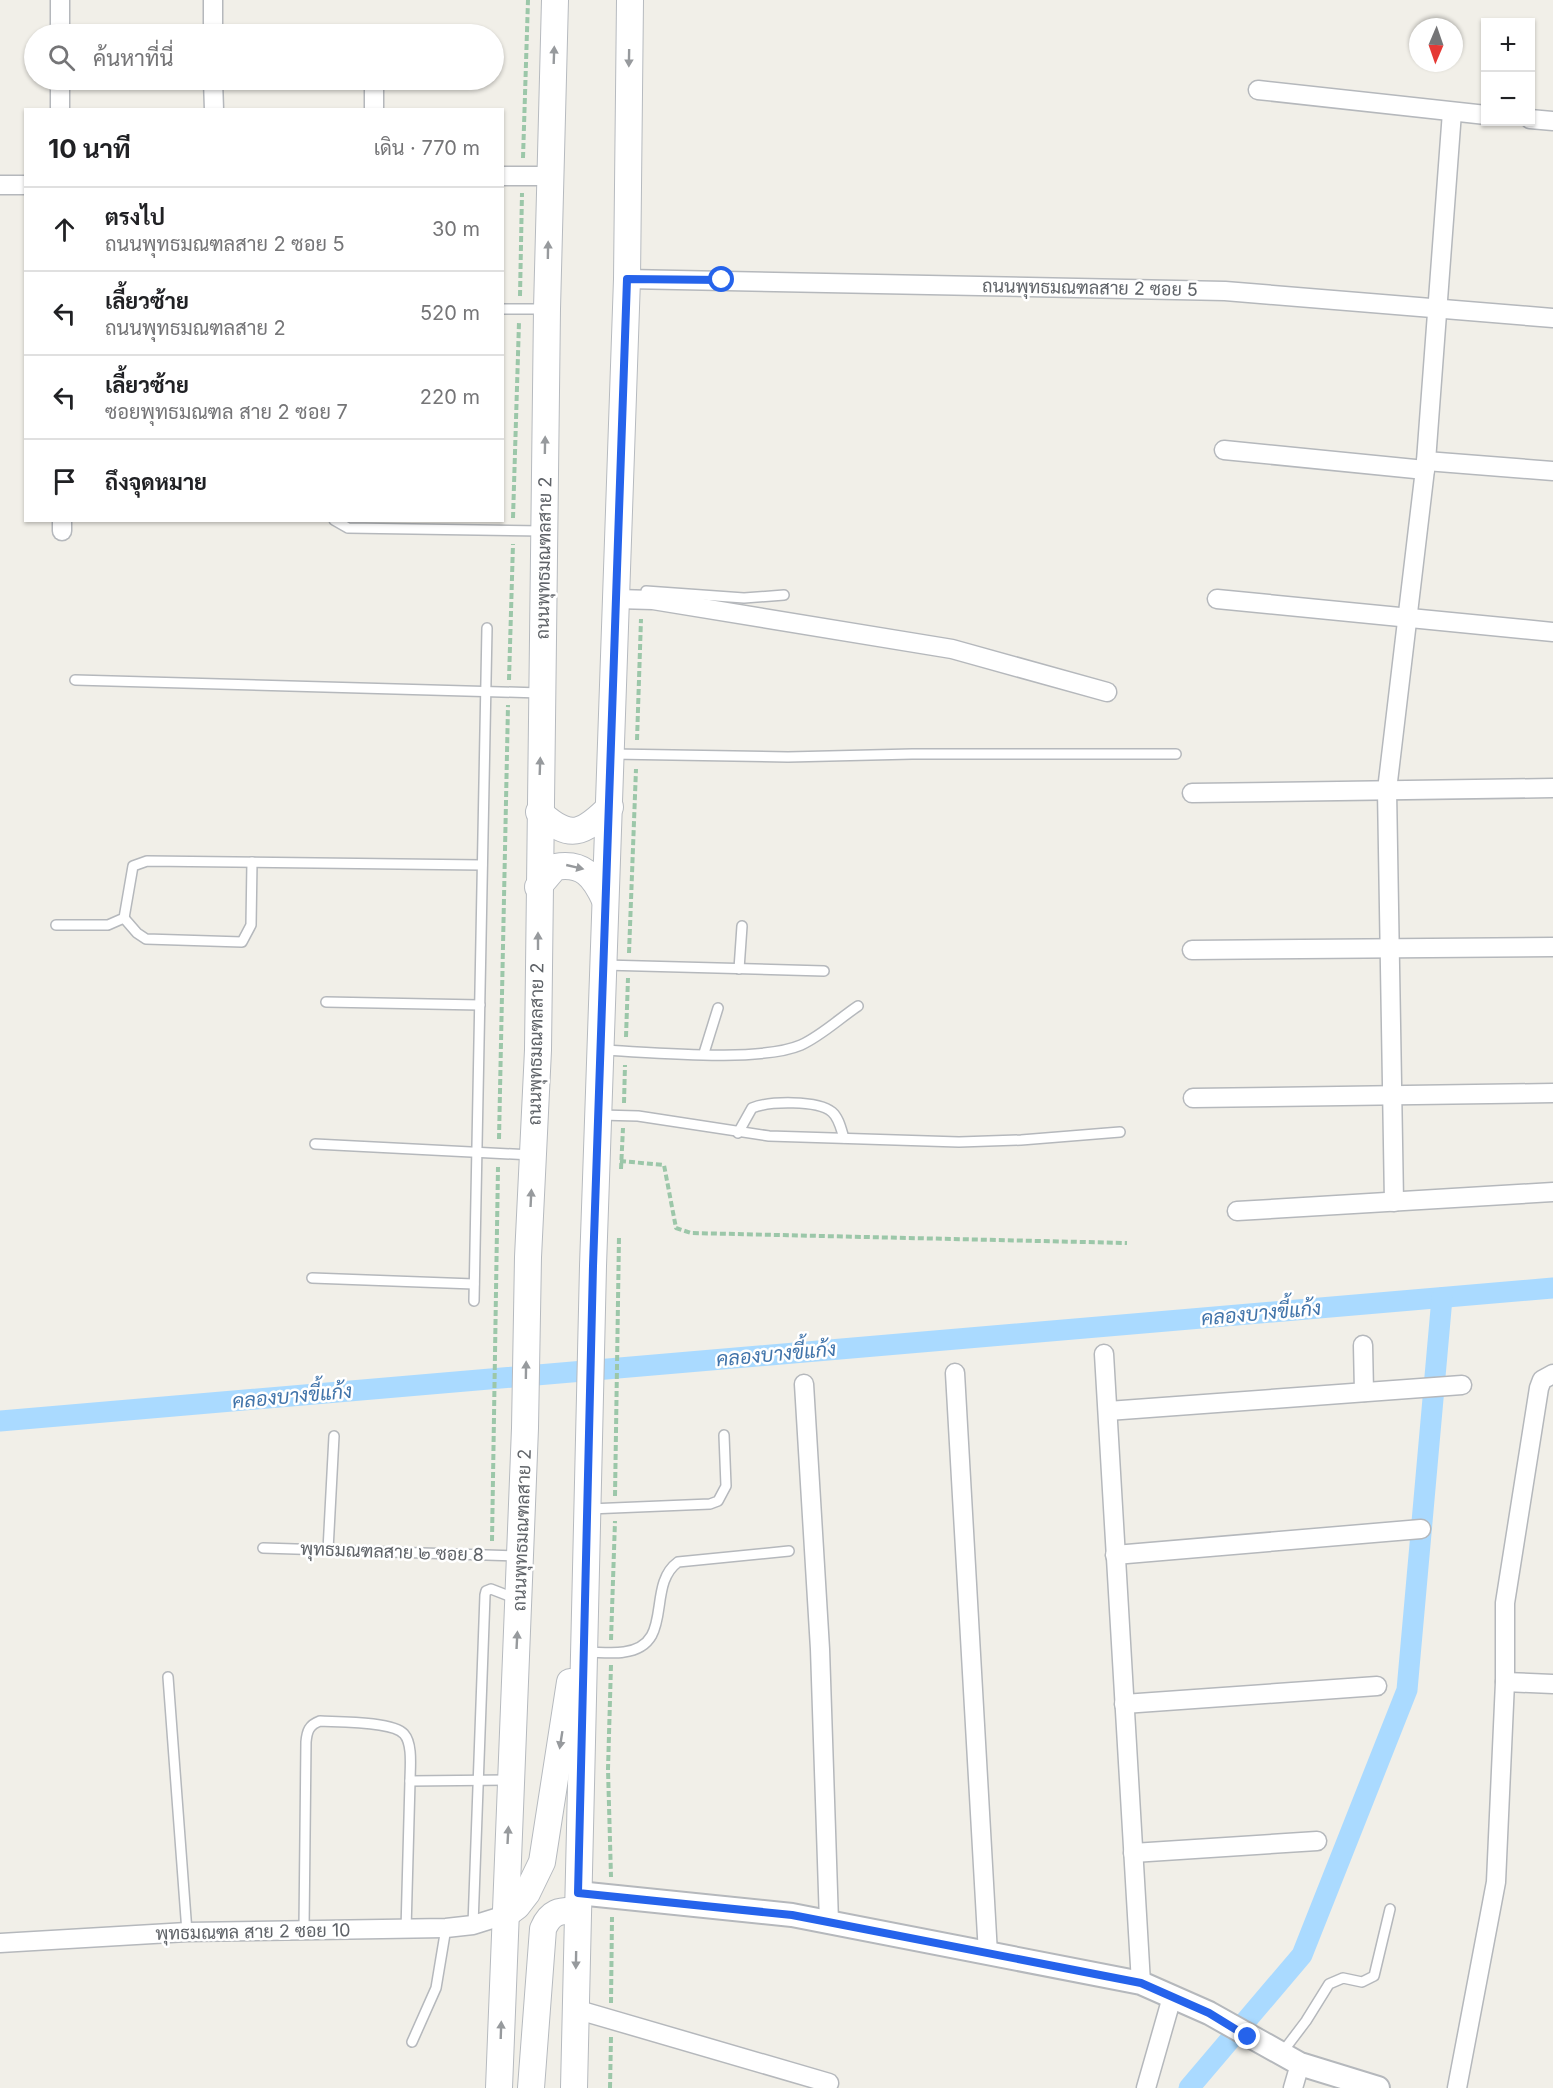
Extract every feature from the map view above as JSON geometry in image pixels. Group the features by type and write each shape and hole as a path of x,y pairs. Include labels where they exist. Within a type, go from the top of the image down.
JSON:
{"main road":[{"name":"ถนนพุทธมณฑลสาย 2","path":"500,2088 525,1428 528,1257 538,1050 538,887 547,309 555,0"},
{"path":"574,2088 593,1266 627,279 630,0"},
{"path":"539,812 552,824 568,830 579,830 594,823 610,807"},
{"path":"538,887 555,867 566,865 581,868 593,876 604,900"},
{"path":"505,1915 522,1900 542,1862 586,1578"},
{"path":"531,2088 543,1929 548,1917 577,1902"}],"street":[{"path":"60,0 60,24"},
{"path":"213,0 213,24"},
{"path":"60,90 60,108"},
{"path":"213,90 214,108"},
{"path":"374,90 374,108"},
{"path":"1258,90 1481,115"},
{"path":"1394,1202 1390,1096 1387,790 1426,465 1452,112"},
{"path":"1535,119 1553,121"},
{"path":"504,176 550,176"},
{"path":"0,185 24,185"},
{"name":"ถนนพุทธมณฑลสาย 2 ซอย 5","path":"627,279 1225,291 1553,318"},
{"path":"1224,450 1426,465 1553,471"},
{"path":"617,595 952,649 1107,692"},
{"path":"1217,599 1553,632"},
{"path":"1192,793 1553,788"},
{"path":"1192,950 1553,947"},
{"path":"1192,1098 1553,1093"},
{"path":"1237,1211 1553,1192"},
{"path":"1363,1345 1364,1392"},
{"path":"1104,1354 1141,1983"},
{"path":"955,1373 988,1954"},
{"path":"1456,2088 1496,1882 1509,1564 1539,1389 1542,1380 1553,1374"},
{"path":"804,1384 820,1649 829,1922"},
{"path":"1108,1411 1462,1385"},
{"path":"1115,1555 1421,1529"},
{"path":"1505,1682 1553,1684"},
{"path":"1124,1704 1377,1686"},
{"path":"1133,1853 1317,1841"},
{"path":"577,1902 792,1915 1141,1983 1209,2013 1248,2037 1291,2059 1378,2088"},
{"name":"พุทธมณฑล สาย 2 ซอย 10","path":"0,1943 187,1932 446,1928 473,1925 505,1915"},
{"path":"1146,2088 1172,1996"},
{"path":"575,2009 829,2083"},
{"path":"1291,2059 1293,2088"}],"lane":[{"path":"504,309 547,309"},
{"path":"338,522 348,528 544,531"},
{"path":"617,595 744,598 784,596"},
{"path":"474,1300 484,692 488,628"},
{"path":"75,680 542,693"},
{"path":"612,754 788,758 912,754 1176,754"},
{"path":"124,918 133,866 147,861 482,865"},
{"path":"124,918 137,933 146,939 242,942 251,925 252,862"},
{"path":"56,925 108,925 124,918"},
{"path":"739,969 742,926"},
{"path":"603,965 824,971"},
{"path":"326,1002 480,1005"},
{"path":"601,1050 704,1053 763,1053 788,1050 804,1044 858,1006"},
{"path":"704,1053 718,1008"},
{"path":"738,1133 752,1108 793,1104 822,1106 830,1111 837,1117 844,1138"},
{"path":"599,1115 688,1123 738,1133 844,1138 1020,1140 1120,1132"},
{"path":"315,1144 534,1155"},
{"path":"312,1278 474,1284"},
{"path":"588,1509 710,1504 718,1501 726,1485 724,1435"},
{"path":"328,1550 334,1436"},
{"name":"พุทธมณฑลสาย ๒ ซอย 8","path":"263,1548 520,1556"},
{"path":"584,1652 626,1652 646,1642 657,1627 663,1582 670,1567 678,1562 789,1551"},
{"path":"473,1925 485,1595 486,1591 491,1589 519,1600"},
{"path":"168,1677 187,1932"},
{"path":"304,1929 306,1742 307,1732 313,1724 320,1721 393,1727 405,1734 408,1744 410,1781 406,1930"},
{"path":"410,1781 511,1780"},
{"path":"1291,2059 1329,1984 1343,1978 1362,1982 1374,1976 1390,1909"},
{"path":"412,2042 436,1988 446,1928"}],"path":[{"path":"494,1446 498,1154 528,0"},
{"path":"597,1159 664,1165 676,1228 691,1233 1127,1243"},
{"path":"616,1447 619,1232"}],"waterway":[{"name":"คลองบางขี้แก้ง","path":"0,1421 1553,1288"},
{"path":"1189,2088 1302,1955 1407,1690 1442,1298"}],"route":[{"path":"722,280 627,279 612,754 604,900 578,1893 792,1915 1141,1983 1209,2013 1248,2037"}]}
